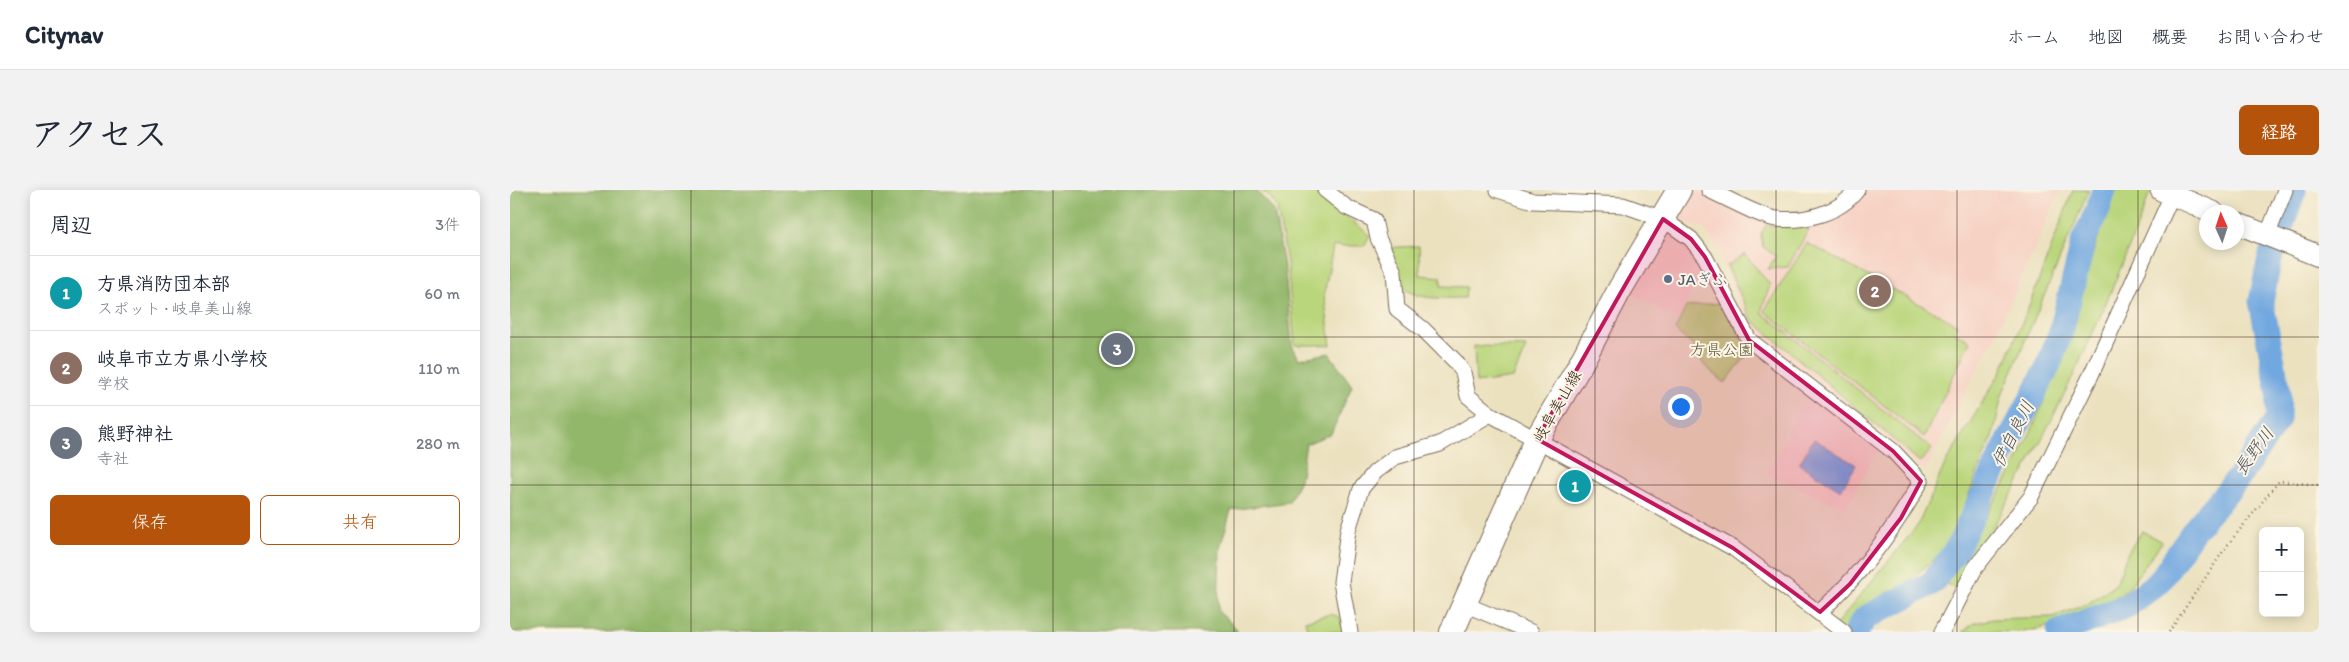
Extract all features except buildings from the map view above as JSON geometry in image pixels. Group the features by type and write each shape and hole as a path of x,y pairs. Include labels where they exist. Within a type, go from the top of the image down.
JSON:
{"main road":[{"name":"岐阜美山線","path":"1452,632 1537,439 1580,365 1620,289 1680,190"},
{"path":"2167,192 2199,206"},
{"path":"2244,226 2319,256"}],"street":[{"path":"1325,190 1346,207 1374,220 1378,238 1394,272 1397,309 1423,329 1456,362 1464,372 1468,396 1490,414 1733,548 1844,632"},
{"path":"1498,190 1533,201 1622,205 1663,219 1691,239 1705,256 1749,340 1893,450 1921,481 1901,518 1850,584 1822,615"},
{"path":"1709,190 1775,219 1804,218 1832,210 1849,201 1857,190"},
{"path":"2268,236 2285,190"},
{"path":"1942,632 1975,568 2031,497 2091,375 2167,192"},
{"path":"1350,632 1341,582 1348,530 1361,489 1375,472 1395,457 1440,444 1490,414"},
{"path":"1464,604 1531,632"}],"path":[{"path":"2169,632 2226,547 2278,482 2319,485"}],"highlighted area":[{"path":"1663,219 1691,239 1705,257 1749,340 1893,451 1921,481 1901,518 1850,584 1820,612 1733,548 1537,439"}],"shaded area":[{"path":"1695,190 1770,223 1805,227 1849,208 1860,190 2061,190 1997,332 1925,471 1858,413 1752,332 1719,251 1705,229 1678,220"},
{"name":"JAぎふ","path":"1670,228 1689,242 1704,264 1678,320 1631,293"},
{"path":"1809,395 1878,449 1846,508 1766,474"}],"green space":[{"path":"510,190 1256,190 1274,211 1285,272 1292,345 1299,359 1329,353 1352,386 1331,434 1306,444 1300,480 1289,502 1231,510 1220,548 1218,611 1237,629 1237,632 510,632"},
{"path":"1260,190 1311,190 1370,235 1364,246 1333,246 1324,295 1331,345 1295,345 1287,262 1277,208 1270,197"},
{"path":"2073,190 2089,190 2002,395 1994,431 1948,547 1891,596 1872,606 1849,632 1830,632 1918,525 1945,464 2002,370 2029,306"},
{"path":"2115,190 2151,190 2110,293 2064,394 2013,493 1955,588 1945,583 2010,473 2043,403"},
{"path":"1766,225 1809,229 1788,267 1768,269 1776,256 1763,247 1761,234"},
{"path":"1807,243 1958,325 1954,332 1970,341 1924,437 1764,311"},
{"path":"1419,246 1420,275 1441,277 1441,286 1466,287 1465,298 1436,298 1416,295 1400,285 1392,274 1383,248"},
{"path":"1745,254 1770,285 1761,312 1932,449 1920,462 1752,320 1727,266"},
{"name":"方県公園","path":"1719,303 1751,350 1725,383 1704,365 1695,348 1675,330 1686,307"},
{"path":"1474,346 1526,347 1513,378 1476,383"},
{"path":"2142,531 2162,542 2127,590 2077,620 2024,632 1963,632 1974,623 1993,619 2052,617 2086,605 2116,584 2128,552"},
{"path":"1330,614 1340,617 1344,632 1308,632 1305,621"}],"water":[{"path":"1814,439 1856,465 1841,490 1799,464"}],"waterway":[{"name":"伊自良川","path":"1856,632 1865,618 1932,583 1958,547 2003,452 2047,369 2061,332 2084,239 2097,212 2104,190"},
{"name":"長野川","path":"2059,632 2127,606 2160,581 2194,530 2236,481 2278,419 2279,393 2261,301 2270,258 2294,190"}],"place":[{"name":"JAぎふ","path":"1668,279"},
{"name":"岐阜市立方県小学校","path":"1875,291"},
{"name":"熊野神社","path":"1117,349"},
{"name":"方県消防団本部","path":"1575,486"}]}
